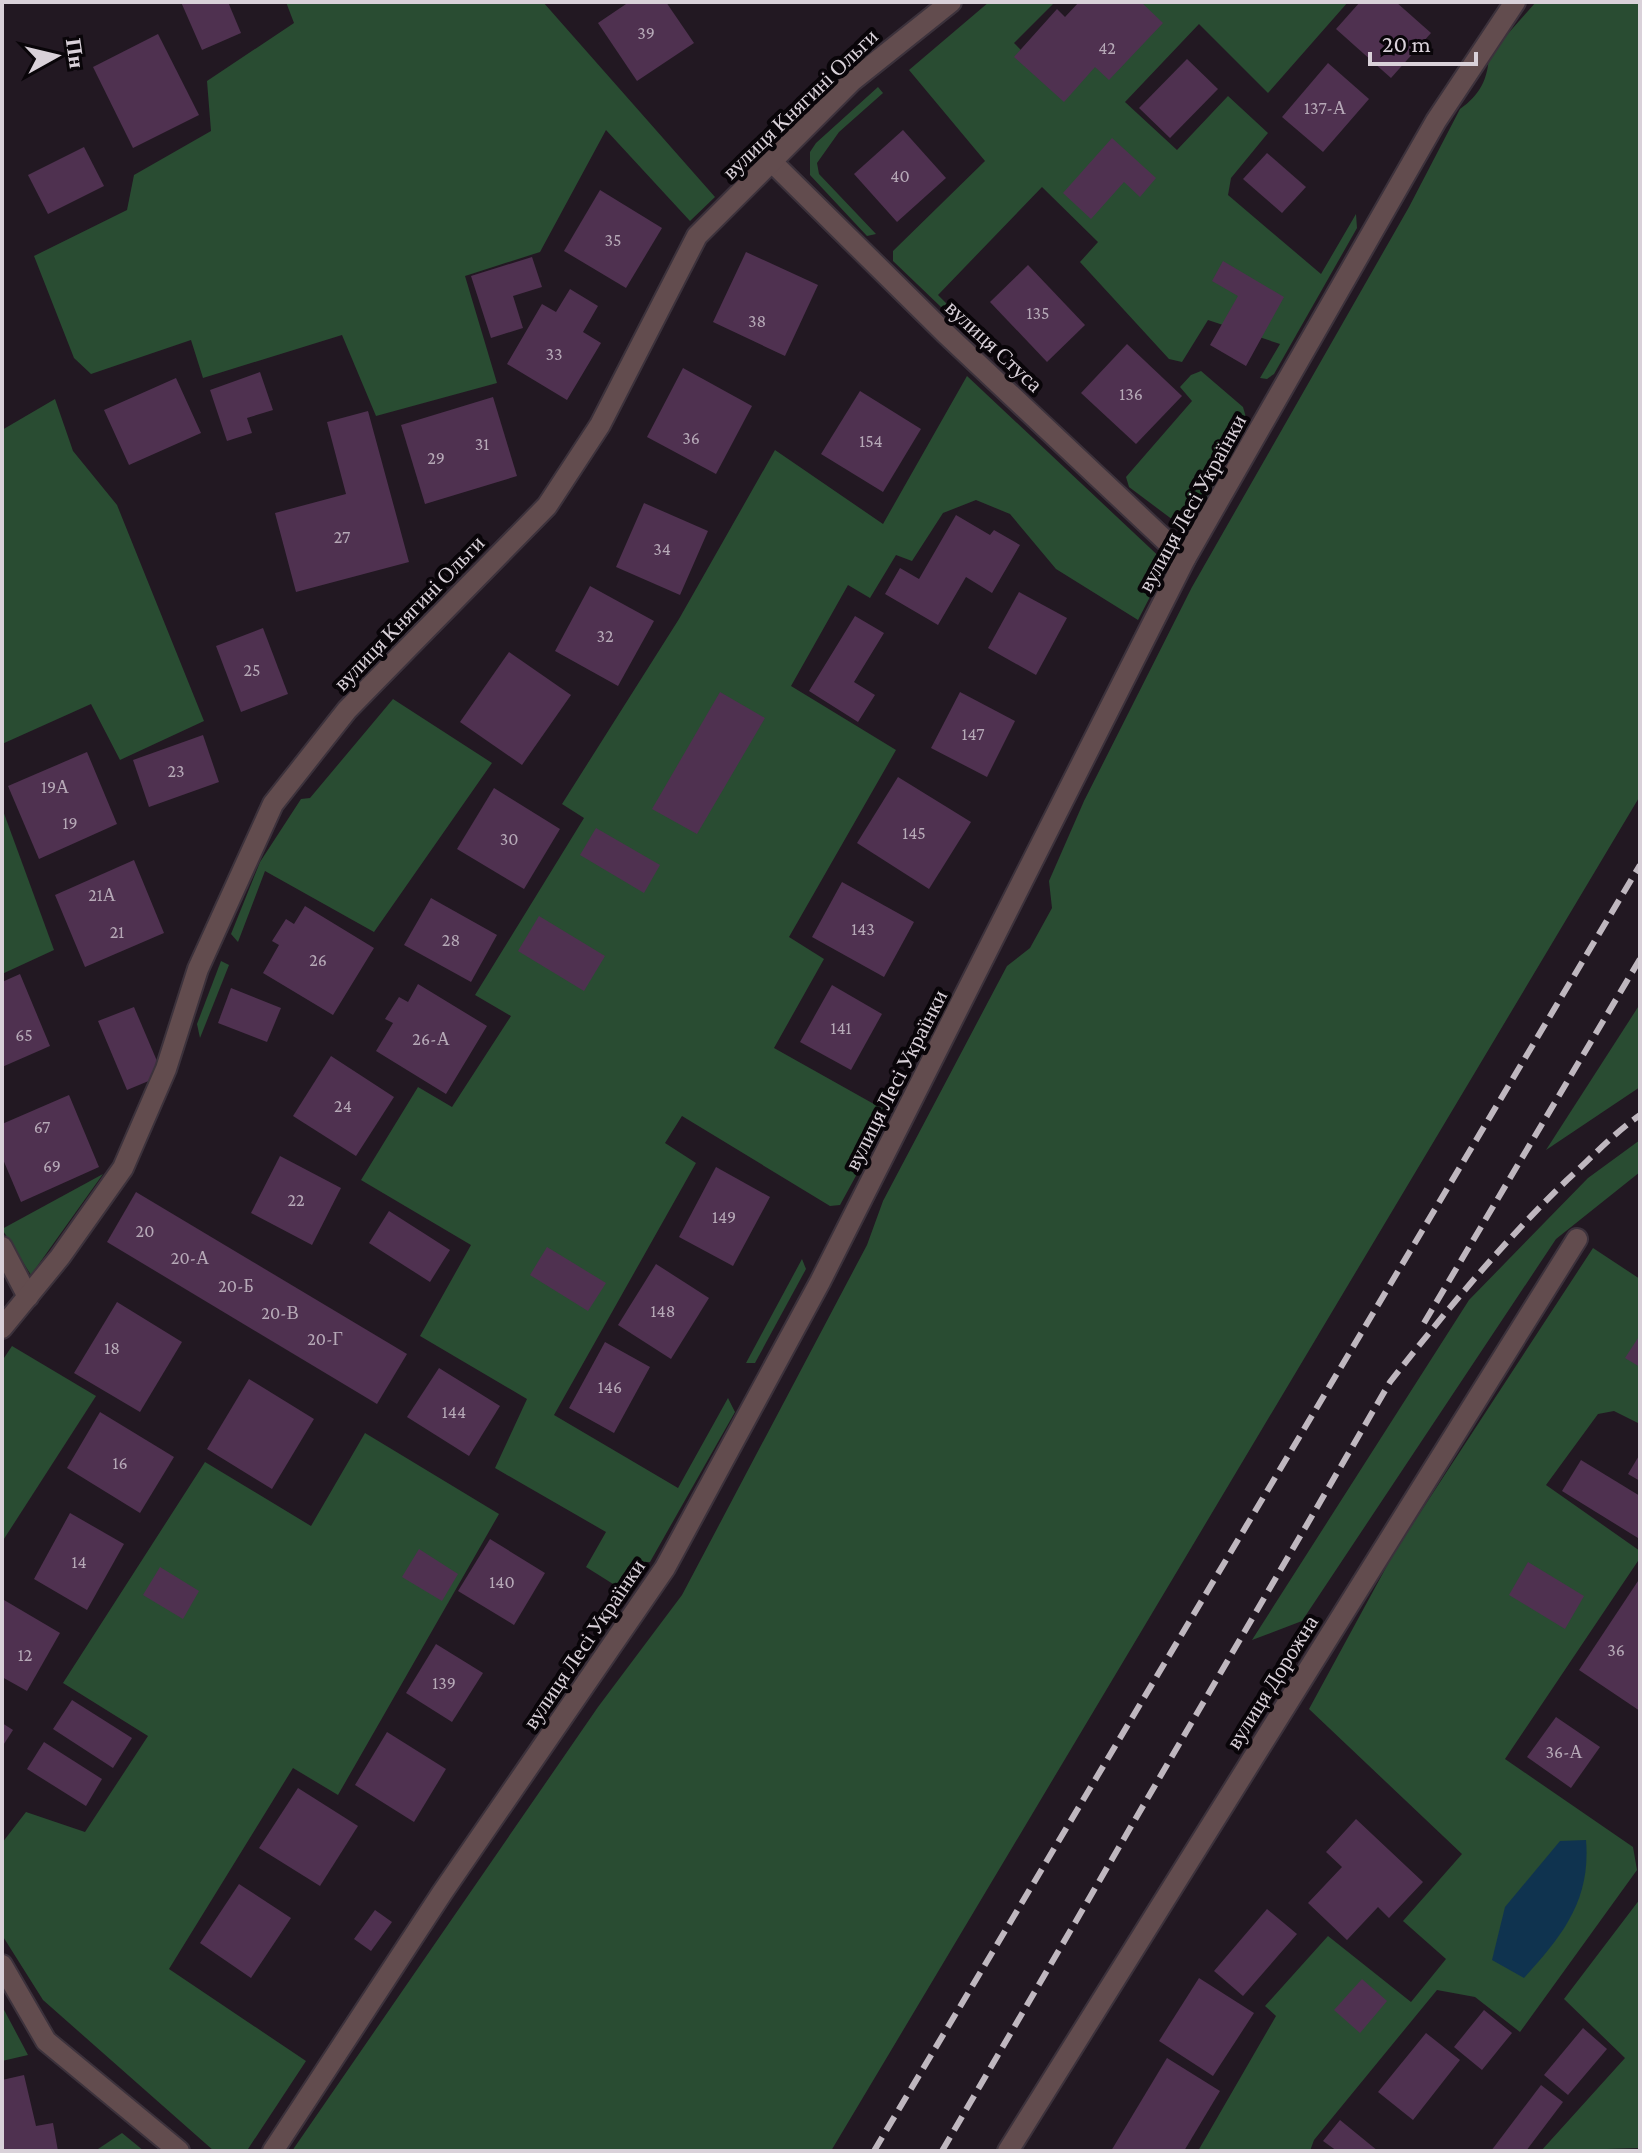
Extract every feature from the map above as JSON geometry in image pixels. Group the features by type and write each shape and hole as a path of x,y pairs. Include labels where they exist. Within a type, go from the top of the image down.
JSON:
{"street":[{"name":"вулиця Княгині Ольги","path":"2,1328 123,1168 166,1069 198,969 273,804 347,710 547,506 600,425 697,236 852,81 951,2"},
{"name":"вулиця Лесі Українки","path":"273,2151 442,1893 665,1568 820,1282 1185,559 1436,121 1515,2"},
{"name":"вулиця Стуса","path":"773,163 945,333 1185,559"},
{"name":"вулиця Дорожна","path":"1008,2151 1577,1239"},
{"path":"2,1247 28,1297"},
{"path":"2,1965 46,2041 179,2151"}],"green space":[{"path":"286,2 543,2 715,197 690,221 606,130 540,252 465,276 497,383 376,416 342,335 203,378 191,340 91,374 74,358 34,256 127,210 134,175 211,131 207,81 294,23"},
{"path":"989,2 1055,2 1014,43 1059,89 1145,2 1348,2 1268,93 1199,24 1125,102 1177,150 1228,96 1268,133 1231,178 1228,195 1321,274 1356,214 1357,228 1274,374 1267,379 1260,378 1280,344 1208,320 1182,362 1169,359 1080,262 1098,242 1042,187 938,295 949,306 941,307 893,261 893,251 985,161 909,70"},
{"path":"1536,2 1640,2 1640,796 831,2151 292,2151 598,1707 682,1595 867,1245 883,1201 1007,966 1030,948 1052,908 1049,881 1084,801 1192,587 1409,207 1460,109 1482,86 1489,55"},
{"path":"878,87 883,93 839,132 817,163 819,174 876,234 867,236 810,175 810,152"},
{"path":"1201,371 1243,407 1247,421 1196,517 1173,520 1129,487 1126,477 1192,401 1180,387 1191,375"},
{"path":"967,376 1167,564 1138,620 1056,569 1010,514 976,500 943,513 912,561 896,555 870,598 848,585 791,686 896,750 789,937 824,959 774,1048 881,1108 883,1106 887,1119 840,1205 830,1206 682,1116 665,1143 696,1163 554,1415 678,1488 728,1398 735,1412 650,1562 635,1563 621,1589 586,1567 606,1532 495,1468 527,1399 420,1336 471,1245 361,1180 418,1087 452,1107 511,1016 475,995 584,818 562,804 679,619 775,450 883,524"},
{"path":"55,399 73,451 117,505 204,721 120,760 91,704 2,744 2,430"},
{"path":"393,699 492,763 374,932 265,871 238,942 231,934 260,862 301,799 310,798"},
{"path":"2,808 54,950 2,974"},
{"path":"221,961 229,965 200,1038 197,1024"},
{"path":"1640,1004 1640,1087 1546,1150"},
{"path":"1640,1140 1640,1172 1556,1239 1302,1621 1252,1640 1469,1300 1588,1178"},
{"path":"103,1174 31,1275 2,1229"},
{"path":"1593,1248 1640,1279 1640,1424 1614,1411 1598,1414 1546,1485 1640,1551 1640,1558 1505,1759 1633,1847 1637,1870 1520,2032 1475,1997 1437,1990 1314,2140 1310,2151 1198,2151 1276,2016 1265,2006 1328,1936 1411,2002 1446,1959 1403,1921 1462,1854 1309,1709 1395,1551"},
{"path":"802,1259 806,1269 755,1363 746,1363"},
{"path":"12,1346 96,1396 2,1542 2,1361"},
{"path":"365,1433 499,1514 338,1795 293,1768 169,1969 306,2061 248,2149 214,2151 43,2000 2,1935 2,1843 26,1812 85,1832 148,1736 63,1683 205,1462 311,1526"},
{"path":"1640,1899 1640,2148 1541,2151 1625,2058 1564,1999"},
{"path":"2,2006 28,2055 2,2061"},
{"path":"122,2133 144,2151 95,2151"}],"water":[{"path":"1586,1840 1584,1881 1579,1899 1551,1947 1524,1978 1492,1960 1505,1907 1560,1841"}],"building":[{"path":"181,2 228,2 241,33 202,50"},
{"path":"629,2 666,2 694,43 637,81 598,23"},
{"path":"1079,2 1141,2 1163,23 1109,80 1095,67 1064,102 1014,57 1057,9 1065,17"},
{"path":"1360,2 1396,2 1431,33 1391,78 1336,29"},
{"path":"158,34 199,115 133,148 93,67"},
{"path":"1187,59 1218,89 1170,138 1139,108"},
{"path":"1328,63 1369,99 1323,152 1282,117"},
{"path":"903,130 946,178 897,222 854,174"},
{"path":"1112,138 1156,178 1140,197 1124,182 1091,219 1063,193"},
{"path":"84,147 104,186 48,214 28,175"},
{"path":"1267,153 1306,187 1282,213 1243,179"},
{"path":"600,190 662,228 626,288 564,251"},
{"path":"746,252 818,285 785,356 713,322"},
{"path":"532,257 542,287 513,296 523,328 491,338 471,276"},
{"path":"1223,261 1284,297 1246,366 1210,345 1238,296 1212,281"},
{"path":"1028,265 1085,325 1047,362 990,302"},
{"path":"570,289 598,306 583,332 601,343 567,400 507,364 542,304 556,312"},
{"path":"1127,344 1182,396 1136,444 1081,393"},
{"path":"683,368 752,406 716,474 647,437"},
{"path":"260,372 273,410 247,418 252,433 227,441 210,390"},
{"path":"176,378 201,433 129,465 104,410"},
{"path":"860,391 921,429 883,492 821,454"},
{"path":"493,397 517,476 425,504 401,425"},
{"path":"368,411 409,562 296,592 275,513 346,494 327,422"},
{"path":"644,503 708,531 680,595 616,567"},
{"path":"956,515 990,535 994,530 1020,545 992,593 966,577 938,625 885,594 900,568 919,579"},
{"path":"590,586 654,621 618,686 555,651"},
{"path":"1019,592 1067,618 1036,675 988,648"},
{"path":"855,616 884,633 854,682 875,695 858,722 809,691"},
{"path":"263,628 288,694 241,712 216,646"},
{"path":"509,652 571,695 522,765 460,722"},
{"path":"720,692 765,718 697,834 652,809"},
{"path":"960,692 1015,721 987,777 931,748"},
{"path":"203,735 219,782 149,807 133,760"},
{"path":"87,752 117,824 39,859 8,786"},
{"path":"898,777 971,822 929,889 857,843"},
{"path":"494,788 560,829 524,889 457,849"},
{"path":"596,828 660,865 644,893 580,855"},
{"path":"134,860 164,933 85,967 55,895"},
{"path":"842,882 914,922 884,977 812,937"},
{"path":"431,898 497,935 471,982 404,945"},
{"path":"305,906 374,948 333,1015 263,973 279,945 272,941 286,919 294,924"},
{"path":"539,916 605,956 584,991 518,951"},
{"path":"20,974 50,1046 2,1067 2,982"},
{"path":"418,984 487,1026 446,1094 376,1051 393,1023 385,1019 399,997 408,1002"},
{"path":"832,985 882,1014 851,1070 800,1042"},
{"path":"231,988 281,1008 267,1042 218,1023"},
{"path":"134,1007 157,1061 151,1080 127,1090 98,1021"},
{"path":"331,1056 394,1097 356,1156 293,1116"},
{"path":"69,1095 99,1167 21,1202 2,1157 2,1124"},
{"path":"280,1156 341,1188 312,1245 251,1213"},
{"path":"716,1167 770,1197 733,1266 679,1237"},
{"path":"136,1192 407,1354 377,1404 107,1242"},
{"path":"389,1211 450,1250 430,1282 369,1243"},
{"path":"547,1247 606,1283 588,1311 530,1275"},
{"path":"656,1264 709,1298 671,1359 618,1325"},
{"path":"117,1302 182,1342 140,1412 74,1373"},
{"path":"1640,1335 1640,1367 1625,1358"},
{"path":"605,1342 650,1367 614,1433 569,1408"},
{"path":"439,1368 500,1406 469,1456 407,1417"},
{"path":"249,1379 314,1419 272,1489 207,1449"},
{"path":"100,1412 174,1457 140,1513 67,1468"},
{"path":"1640,1454 1640,1481 1628,1474"},
{"path":"1581,1460 1640,1496 1638,1538 1562,1491"},
{"path":"70,1513 124,1544 87,1610 34,1579"},
{"path":"490,1539 545,1573 514,1625 458,1591"},
{"path":"419,1549 458,1574 442,1601 402,1577"},
{"path":"1528,1562 1584,1596 1565,1629 1509,1595"},
{"path":"160,1567 199,1591 183,1619 143,1595"},
{"path":"1640,1578 1640,1711 1579,1670"},
{"path":"4,1600 60,1633 27,1691 2,1677"},
{"path":"436,1644 483,1673 452,1722 406,1693"},
{"path":"72,1700 132,1738 113,1768 53,1729"},
{"path":"1556,1717 1600,1747 1571,1788 1527,1757"},
{"path":"2,1723 13,1730 2,1747"},
{"path":"387,1732 446,1769 414,1822 355,1785"},
{"path":"44,1742 102,1779 86,1806 27,1769"},
{"path":"298,1788 358,1826 320,1886 259,1848"},
{"path":"1356,1819 1423,1882 1389,1918 1378,1907 1347,1940 1308,1903 1342,1867 1326,1852"},
{"path":"239,1884 291,1918 251,1978 200,1943"},
{"path":"1267,1909 1297,1934 1243,1996 1214,1971"},
{"path":"375,1910 392,1922 371,1951 354,1939"},
{"path":"1199,1978 1254,2013 1213,2076 1159,2041"},
{"path":"1362,1979 1387,2001 1360,2033 1334,2010"},
{"path":"1484,2010 1512,2033 1482,2070 1454,2047"},
{"path":"1583,2028 1607,2049 1568,2095 1544,2075"},
{"path":"1426,2033 1460,2060 1413,2120 1378,2092"},
{"path":"1167,2058 1220,2091 1184,2151 1111,2151"},
{"path":"24,2075 36,2126 53,2123 58,2151 2,2151 2,2080"},
{"path":"1541,2085 1563,2102 1526,2151 1491,2151"},
{"path":"1340,2120 1378,2151 1337,2151 1323,2141"}],"railway":[{"path":"874,2151 1640,865"},
{"path":"1424,1323 1640,959"},
{"path":"942,2151 1390,1382 1453,1303 1520,1228 1602,1146 1640,1115"}]}
